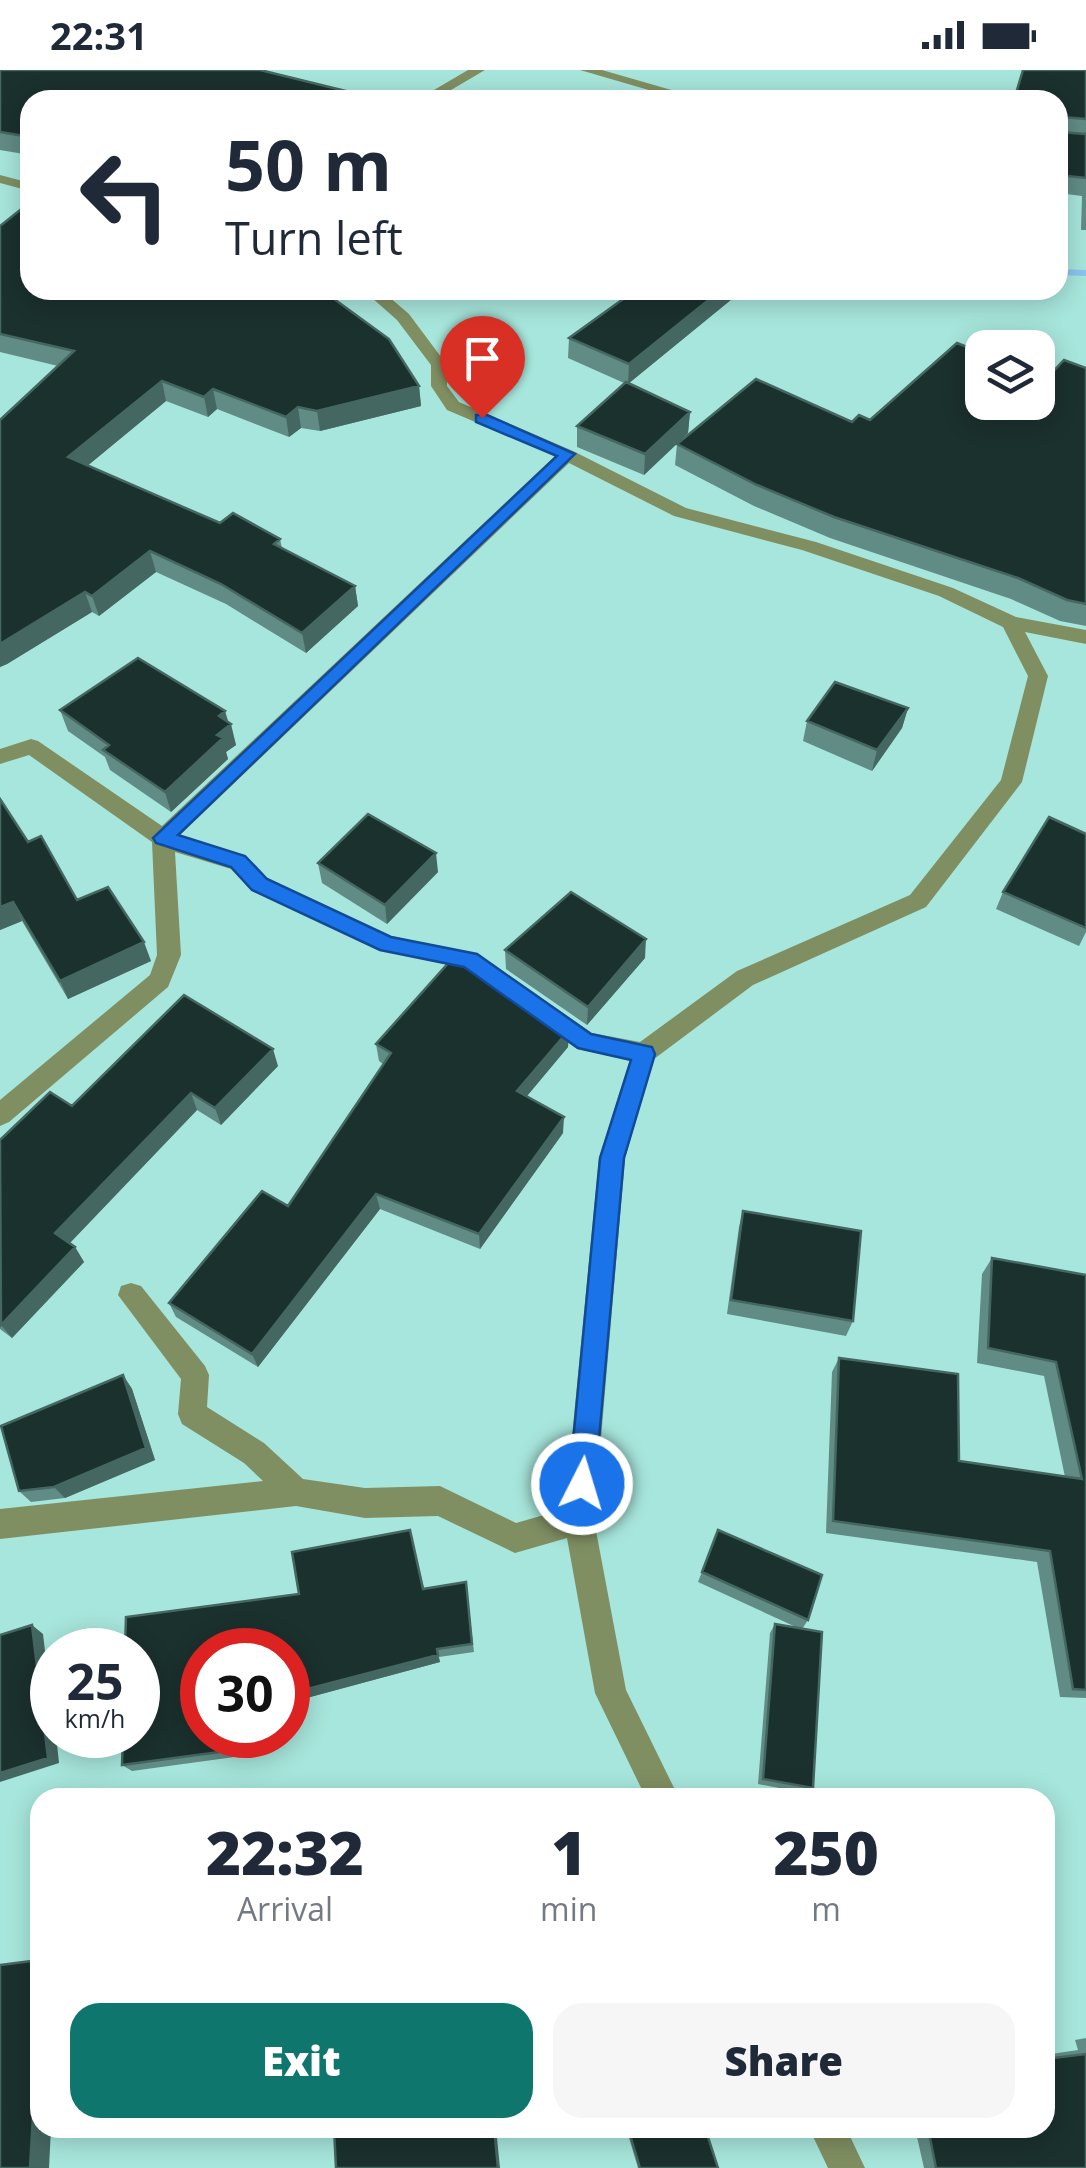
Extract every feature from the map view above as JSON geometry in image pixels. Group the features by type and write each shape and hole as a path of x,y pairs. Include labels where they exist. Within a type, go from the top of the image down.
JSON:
{"street":[{"path":"442,90 478,70"},
{"path":"587,70 662,90"},
{"path":"383,300 403,316 439,365 439,386 453,406 567,454 680,512 808,546 946,592 1011,623 1086,637"},
{"path":"0,1115 160,980 169,954 163,838 567,454"},
{"path":"658,1788 611,1693 578,1520 612,1158 644,1054 745,978 918,901 1011,782 1038,676 1011,623"},
{"path":"0,758 31,746 163,838 238,862 260,884 387,944 470,960 586,1042 644,1054"},
{"path":"132,1295 195,1375 192,1414 254,1453 296,1492"},
{"path":"0,1524 296,1492 365,1503 440,1502 515,1538 578,1520"},
{"path":"831,2138 847,2168"}],"building":[{"path":"0,70 260,70 342,90 20,90 20,135 0,132"},
{"path":"1023,70 1086,70 1086,119 1068,117 1068,90 1017,90"},
{"path":"1068,133 1086,134 1086,178 1068,176"},
{"path":"20,210 20,300 335,300 389,339 419,386 317,411 298,407 286,417 213,389 204,397 162,381 68,457 220,523 233,513 280,539 274,544 355,586 302,633 221,584 150,551 92,596 85,592 0,644 0,420 74,351 0,334 0,226"},
{"path":"622,300 709,300 629,364 569,338"},
{"path":"957,343 965,346 965,420 1055,420 1055,370 1064,360 1086,368 1086,604 834,517 757,485 677,444 756,379 852,422 859,415 870,420"},
{"path":"626,382 690,412 645,454 577,426"},
{"path":"138,658 225,711 219,716 231,724 217,735 223,738 165,792 103,750 109,745 60,710"},
{"path":"835,682 908,708 877,750 807,721"},
{"path":"0,799 28,842 41,836 77,900 108,887 144,942 60,981 13,902 0,907"},
{"path":"368,814 436,853 385,905 318,863"},
{"path":"1049,817 1086,834 1086,928 1003,892"},
{"path":"571,892 646,939 588,1007 505,950"},
{"path":"451,960 478,974 484,970 569,1030 517,1091 564,1117 479,1234 376,1194 252,1354 169,1303 262,1191 288,1206 391,1053 376,1044"},
{"path":"184,995 273,1049 215,1108 191,1093 55,1233 75,1247 1,1325 0,1140 50,1092 72,1106"},
{"path":"743,1211 861,1231 853,1321 731,1300"},
{"path":"992,1258 1086,1275 1086,1690 1073,1689 1050,1551 833,1521 839,1358 958,1374 959,1461 1082,1479 1056,1362 988,1348"},
{"path":"123,1375 146,1448 54,1487 19,1491 1,1426"},
{"path":"410,1530 423,1589 466,1582 472,1644 437,1649 438,1655 310,1688 310,1628 180,1628 180,1757 122,1765 122,1758 160,1758 160,1628 126,1628 126,1617 299,1594 292,1552"},
{"path":"718,1530 822,1575 808,1620 702,1572"},
{"path":"775,1624 822,1632 813,1788 763,1779"},
{"path":"32,1625 30,1758 48,1758 0,1773 0,1635"},
{"path":"30,1961 30,2168 0,2168 0,1965"},
{"path":"1086,2054 1086,2168 936,2168 930,2138 1055,2138 1055,2058"},
{"path":"334,2138 495,2138 498,2168 336,2168"},
{"path":"631,2138 708,2138 718,2168 640,2168"}],"waterway":[{"path":"1068,272 1086,273"}],"route":[{"path":"482,418 567,454 163,838 203,854 238,862 260,884 387,944 470,960 586,1042 644,1054 612,1158 582,1484"}]}
